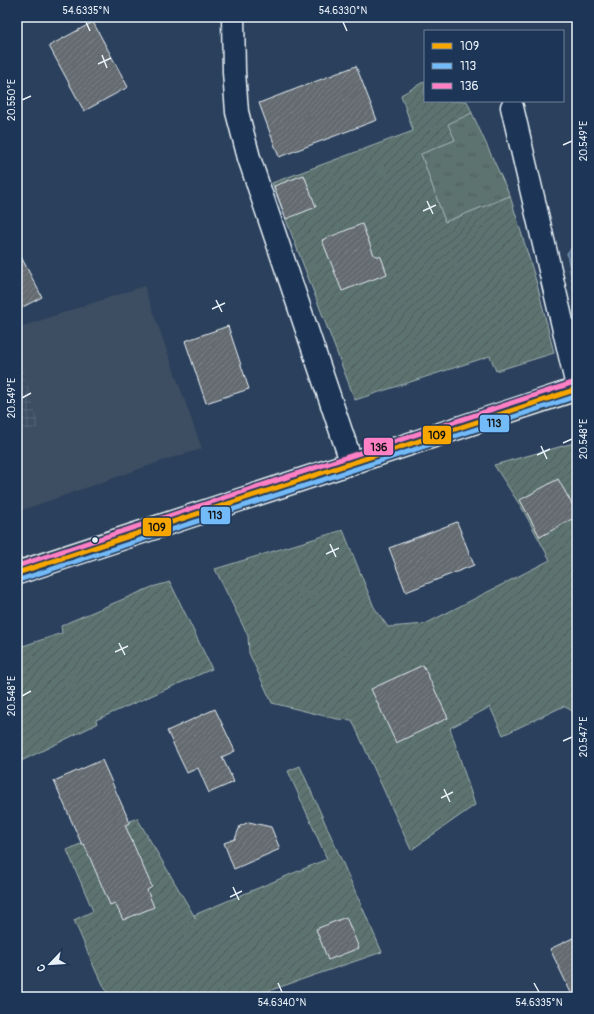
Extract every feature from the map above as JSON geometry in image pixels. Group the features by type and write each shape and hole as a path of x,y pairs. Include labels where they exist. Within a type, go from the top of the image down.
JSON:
{"main road":[{"path":"17,573 352,464 577,387"}],"street":[{"path":"233,17 232,28 237,112 249,158 352,464"},
{"path":"512,107 577,387"}],"shaded area":[{"path":"577,242 577,304 567,253"},
{"path":"144,286 202,449 168,459 17,512 17,328"},
{"path":"17,343 39,427 17,434"}],"green space":[{"path":"424,82 424,102 467,102 472,113 448,124 455,140 421,154 445,222 510,196 537,284 554,353 496,371 490,356 355,400 272,183 413,131 401,95"},
{"path":"472,113 510,196 445,222 421,154 455,140 447,124"},
{"path":"577,442 577,714 564,706 503,735 490,707 450,728 475,805 411,850 352,720 337,719 272,703 249,653 248,636 215,569 343,530 374,607 388,627 425,624 550,560 523,510 494,465"},
{"path":"170,582 212,669 96,720 97,724 17,763 17,648 62,633 61,626 69,622 152,587"},
{"path":"300,766 382,952 251,997 109,997 97,974 74,920 93,911 67,850 137,818 196,919 194,915 327,859 288,771"}],"building":[{"path":"93,22 128,87 84,111 49,46"},
{"path":"356,66 377,120 279,157 259,103"},
{"path":"304,175 316,207 286,219 274,186"},
{"path":"362,224 374,255 381,257 387,274 342,291 322,240"},
{"path":"17,249 42,297 17,310"},
{"path":"228,326 249,389 206,403 185,341"},
{"path":"558,479 577,513 577,516 540,537 520,500"},
{"path":"457,522 474,565 406,592 389,548"},
{"path":"423,665 448,718 396,743 371,689"},
{"path":"215,709 235,751 222,757 234,782 209,793 198,768 187,773 167,731"},
{"path":"102,760 130,823 125,825 152,887 147,890 154,907 123,920 115,903 110,905 84,844 82,845 54,781"},
{"path":"249,822 271,827 280,849 234,869 224,843 235,839 240,826"},
{"path":"346,917 359,948 328,960 316,929"},
{"path":"577,936 577,997 573,997 550,949"}],"transit line":[{"name":"136","path":"17,566 575,382"},
{"name":"109","path":"17,573 577,389"},
{"name":"113","path":"19,580 577,396"}]}
